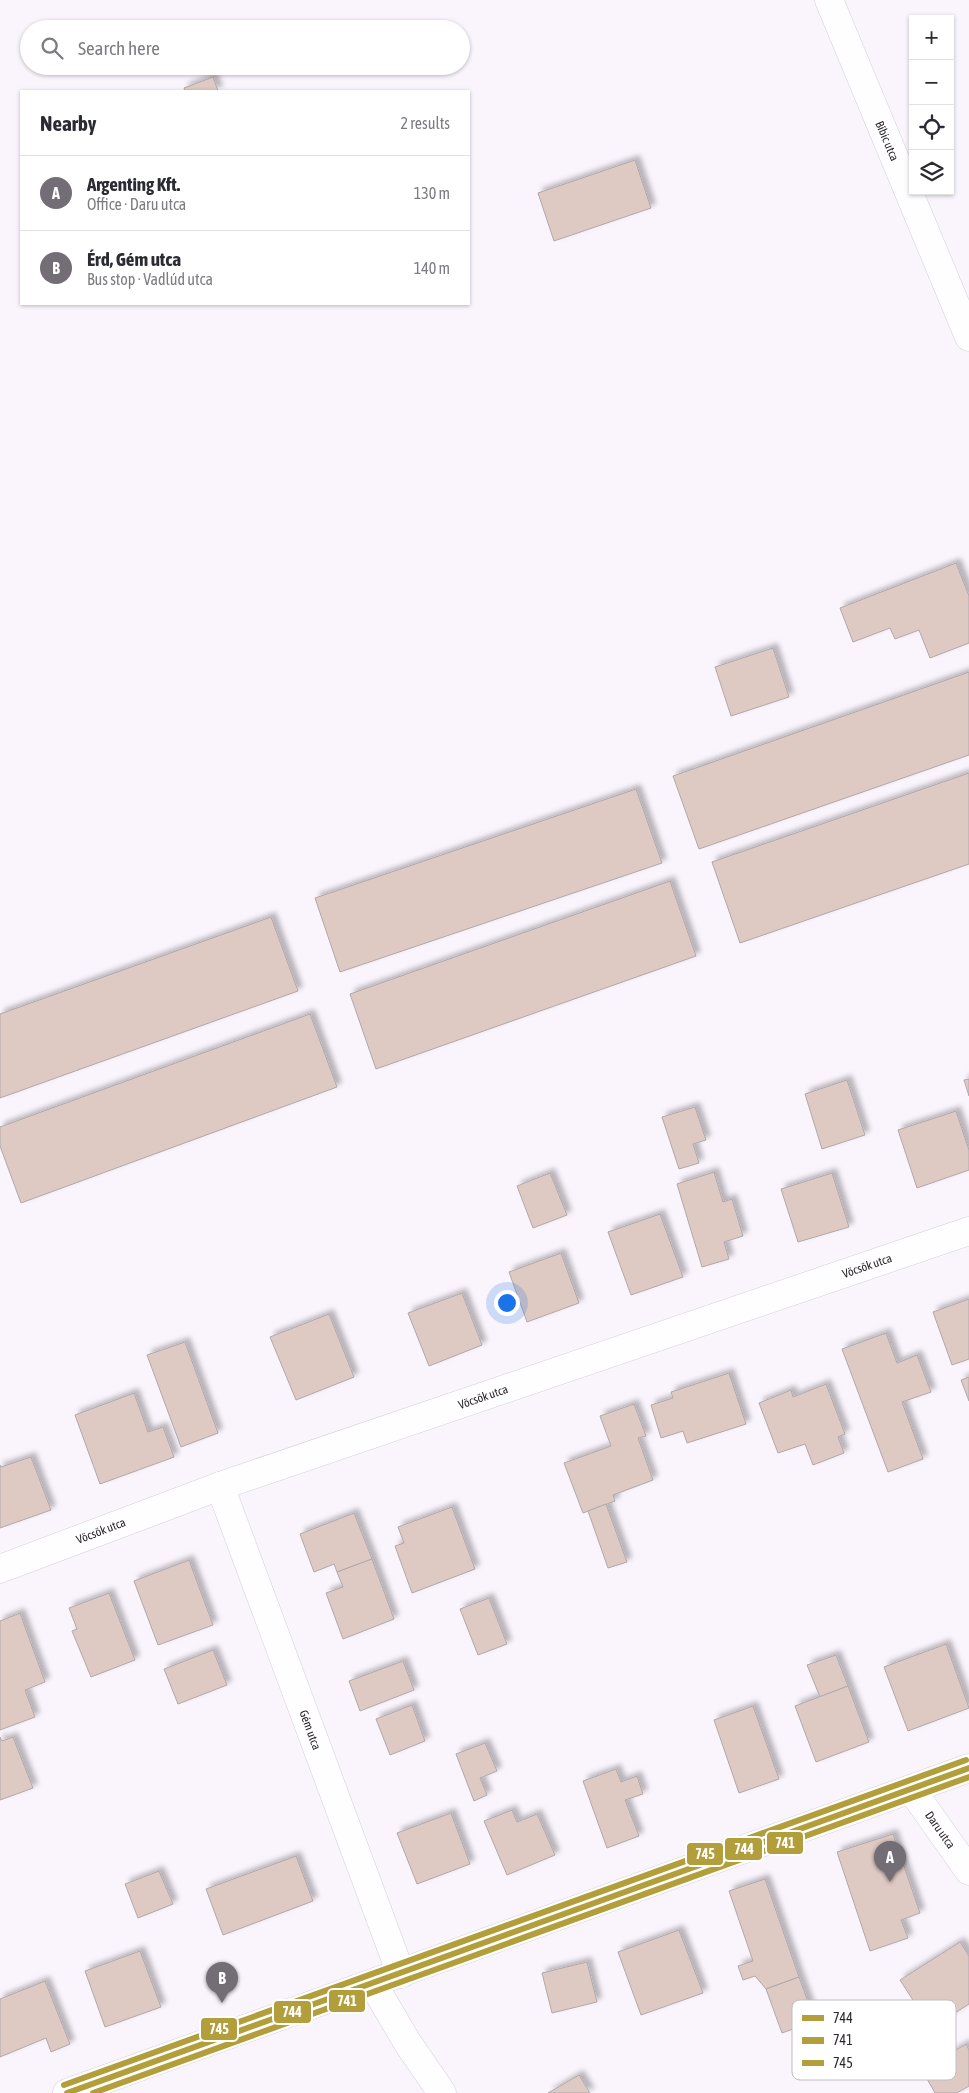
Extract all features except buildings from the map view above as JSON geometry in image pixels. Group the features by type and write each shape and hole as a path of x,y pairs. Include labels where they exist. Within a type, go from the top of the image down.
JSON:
{"street":[{"name":"Bíbic utca","path":"829,0 969,337"},
{"name":"Vöcsök utca","path":"0,1569 220,1486 969,1231"},
{"name":"Gém utca","path":"220,1486 401,1974"},
{"path":"68,2093 969,1768"},
{"name":"Daru utca","path":"911,1789 969,1871"},
{"path":"373,1984 407,2042 442,2093"}],"transit line":[{"name":"745","path":"64,2085 966,1760"},
{"name":"744","path":"67,2093 969,1768"},
{"name":"741","path":"93,2093 969,1777"}],"place":[{"name":"Argenting Kft.","path":"890,1882"},
{"name":"Érd, Gém utca","path":"222,2003"}]}
